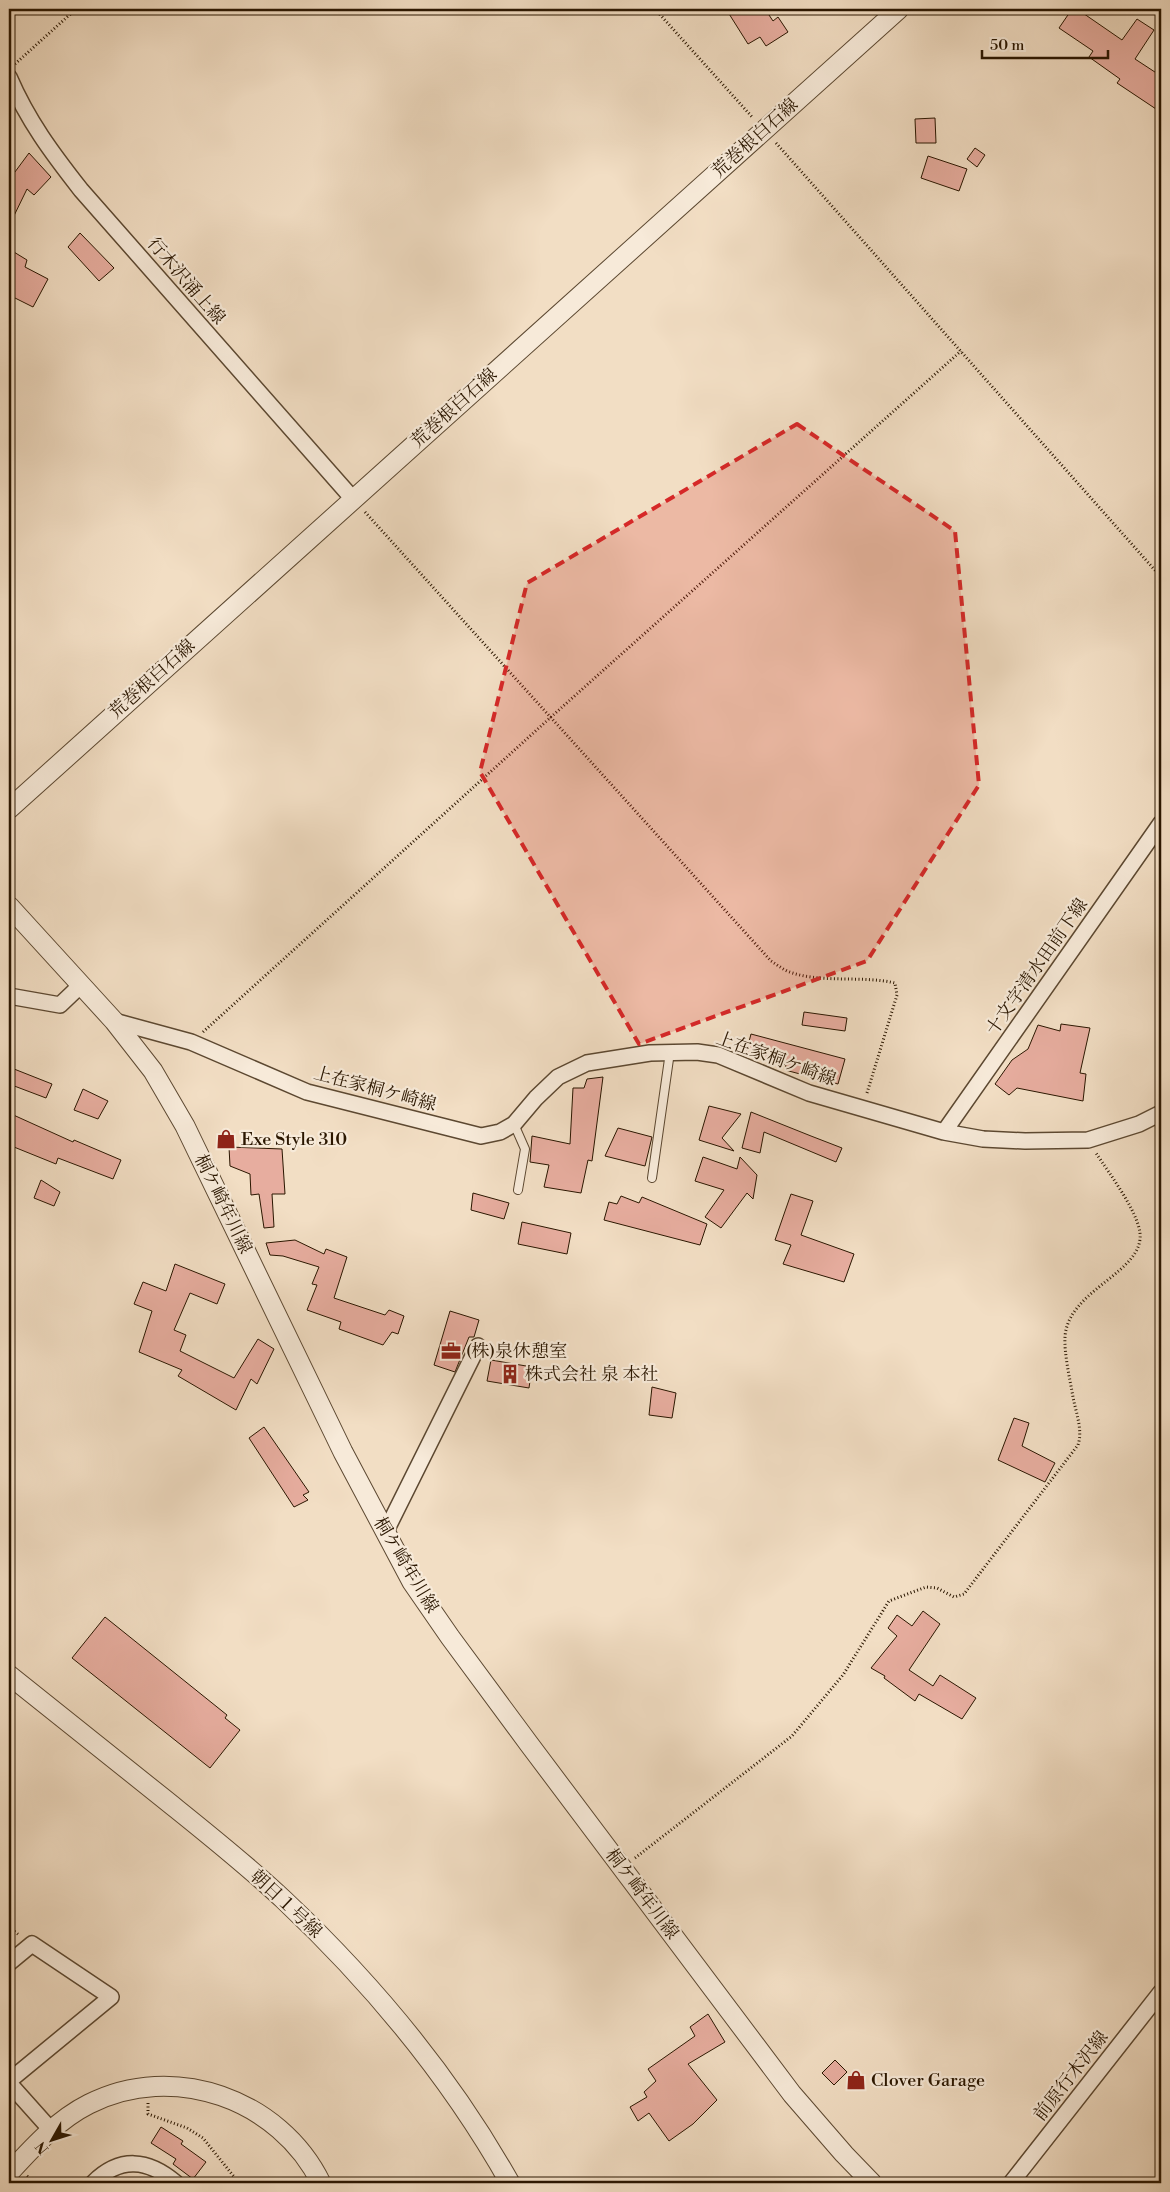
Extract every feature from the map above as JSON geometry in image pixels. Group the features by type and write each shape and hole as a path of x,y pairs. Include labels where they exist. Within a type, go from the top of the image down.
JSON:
{"street":[{"name":"荒巻根白石線","path":"9,809 899,9"},
{"name":"行木沢涌上線","path":"9,77 22,107 39,135 81,190 353,499"},
{"name":"十文字清水田前下線","path":"944,1132 1161,824"},
{"name":"桐ケ崎年川線","path":"9,906 114,1021 153,1071 185,1126 343,1452 412,1582 450,1637 792,2094 872,2183"},
{"path":"9,996 60,1005 81,985"},
{"name":"上在家桐ケ崎線","path":"114,1021 191,1042 307,1092 481,1136 500,1132 514,1124 536,1098 558,1077 587,1063 650,1053 670,1052 697,1052 718,1055 809,1093 944,1132 984,1139 1025,1141 1088,1140 1139,1124 1161,1114"},
{"path":"385,1533 478,1346"},
{"name":"朝日１号線","path":"9,1675 223,1846 283,1899 325,1941 424,2053 463,2108 510,2183"},
{"path":"9,1963 32,1944 111,1997 9,2082 51,2130"},
{"name":"前原行木沢線","path":"1011,2183 1161,1992"},
{"path":"9,2173 51,2130 89,2104 123,2092 148,2087 192,2088 224,2096 249,2107 287,2136 302,2152 321,2183"},
{"path":"93,2183 111,2169 134,2164 144,2165 163,2172 176,2183"}],"lane":[{"path":"652,1178 670,1052"},
{"path":"514,1124 525,1149 518,1190"}],"path":[{"path":"9,69 76,9"},
{"path":"655,9 1161,577"},
{"path":"191,1042 961,351"},
{"path":"353,499 771,961 787,971 808,976 879,979 895,983 898,995 862,1108"},
{"path":"623,1868 792,1736 843,1675 889,1602 926,1587 937,1588 954,1597 964,1594 1078,1445 1081,1436 1072,1394 1065,1338 1068,1321 1075,1307 1130,1260 1138,1249 1140,1233 1129,1205 1088,1140"},
{"path":"148,2087 148,2114 187,2128 203,2138 240,2183"}],"highlighted area":[{"path":"797,424 955,531 979,785 867,961 639,1044 480,772 527,583"}],"building":[{"path":"726,9 765,9 773,21 778,17 788,32 766,46 760,37 748,44"},
{"path":"1072,9 1077,9 1122,40 1137,19 1154,30 1135,59 1161,76 1161,102 1156,109 1117,83 1120,79 1089,57 1093,51 1059,28"},
{"path":"935,118 936,143 916,143 915,119"},
{"path":"975,148 985,155 977,167 967,159"},
{"path":"29,153 51,177 34,195 27,189 9,226 9,180"},
{"path":"928,156 967,169 959,191 921,178"},
{"path":"80,233 114,268 99,281 68,247"},
{"path":"9,249 27,260 25,267 48,279 33,307 9,295"},
{"path":"804,1012 847,1018 845,1031 802,1025"},
{"path":"1061,1024 1090,1028 1080,1073 1086,1074 1083,1101 1017,1088 1009,1095 995,1084 1012,1060 1028,1049 1038,1025 1060,1031"},
{"path":"751,1034 845,1059 838,1084 785,1070 786,1065 746,1053"},
{"path":"9,1067 52,1084 46,1098 9,1084"},
{"path":"603,1077 592,1161 588,1160 581,1193 544,1187 549,1165 530,1162 532,1136 570,1144 573,1088 584,1088 587,1079"},
{"path":"83,1089 108,1101 98,1119 74,1110"},
{"path":"709,1106 741,1114 722,1138 734,1151 699,1140"},
{"path":"751,1112 842,1148 836,1162 764,1132 760,1153 742,1148"},
{"path":"9,1113 73,1142 74,1140 121,1160 113,1179 58,1158 56,1164 9,1145"},
{"path":"618,1128 652,1137 645,1166 605,1156"},
{"path":"229,1147 282,1149 285,1194 272,1194 274,1227 264,1228 259,1194 251,1195 250,1174 230,1166"},
{"path":"703,1157 737,1169 740,1157 757,1175 753,1199 747,1193 721,1228 705,1217 724,1190 695,1181"},
{"path":"41,1180 60,1192 54,1206 34,1198"},
{"path":"473,1193 509,1203 504,1219 471,1210"},
{"path":"791,1194 813,1201 801,1235 854,1254 844,1282 783,1264 791,1245 775,1240"},
{"path":"621,1196 639,1203 642,1197 707,1224 700,1245 604,1220 609,1202 617,1204"},
{"path":"522,1222 571,1233 567,1254 518,1244"},
{"path":"295,1240 324,1254 326,1249 347,1257 334,1298 385,1315 389,1310 404,1316 398,1334 392,1332 383,1345 339,1329 341,1322 307,1310 317,1285 312,1284 319,1267 283,1256 270,1255 266,1243"},
{"path":"175,1264 225,1284 217,1304 190,1293 174,1330 186,1335 180,1351 234,1378 258,1339 274,1349 257,1384 251,1379 236,1410 178,1376 182,1370 139,1352 152,1311 134,1304 143,1282 166,1291"},
{"name":"(株)泉休憩室","path":"450,1311 479,1320 474,1337 469,1337 455,1372 434,1365"},
{"name":"株式会社 泉 本社","path":"491,1360 532,1367 529,1388 487,1381"},
{"path":"652,1387 676,1393 672,1418 649,1415"},
{"path":"1014,1418 1029,1423 1022,1446 1055,1463 1045,1482 998,1460"},
{"path":"264,1427 309,1492 303,1495 308,1500 294,1507 249,1438"},
{"path":"923,1611 940,1624 909,1670 933,1686 940,1675 976,1698 962,1719 919,1694 915,1701 884,1678 885,1676 871,1668 897,1636 888,1628 897,1615 912,1626"},
{"path":"105,1617 227,1715 225,1718 240,1730 210,1768 72,1658"},
{"path":"708,2014 725,2042 688,2064 717,2100 693,2124 669,2141 649,2113 638,2121 630,2107 647,2097 644,2092 656,2081 648,2069 695,2036 690,2027"},
{"path":"835,2060 847,2072 834,2085 822,2073"},
{"path":"161,2127 183,2141 181,2144 206,2162 193,2179 173,2164 176,2159 151,2143"}],"place":[{"name":"Exe Style 310","path":"226,1139"},
{"name":"(株)泉休憩室","path":"451,1351"},
{"name":"株式会社 泉 本社","path":"510,1374"},
{"name":"Clover Garage","path":"856,2080"}]}
